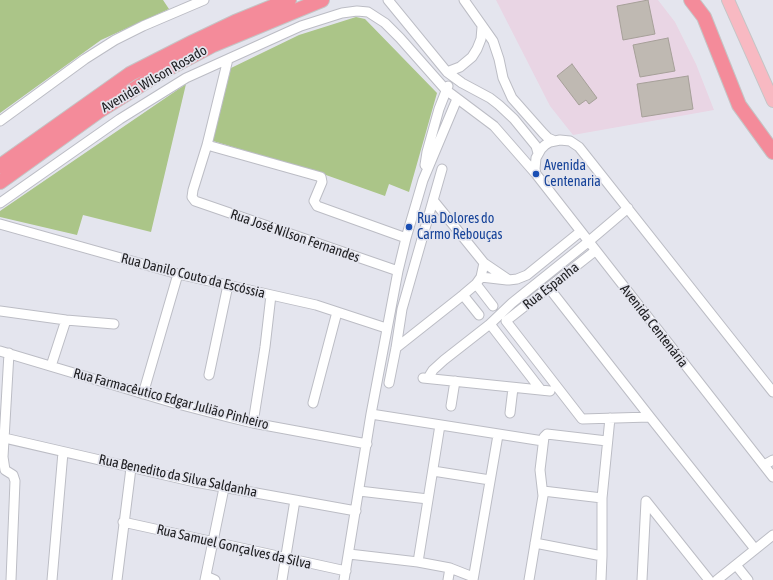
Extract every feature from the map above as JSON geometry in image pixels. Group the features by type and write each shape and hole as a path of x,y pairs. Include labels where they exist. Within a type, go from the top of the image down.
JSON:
{"highway":[{"name":"Avenida Wilson Rosado","path":"0,166 130,74 207,35 289,0"},
{"name":"Avenida Wilson Rosado","path":"0,182 99,111 160,73 213,45 272,19 322,0"},
{"path":"691,0 704,17 738,105 773,152"}],"main road":[{"path":"728,0 773,101"},
{"path":"734,0 773,84"}],"street":[{"path":"0,121 85,60 125,34 204,0"},
{"path":"388,0 450,74 490,98 514,119 536,146 538,153"},
{"path":"464,0 492,41 496,50 502,78 512,98 543,133 548,138 555,141"},
{"name":"Avenida Centenária","path":"0,203 120,120 186,78 301,26 342,13 357,11 368,12 385,23 446,90 494,126 536,174 773,477"},
{"path":"423,180 427,152 450,74 472,57 478,49 482,27"},
{"path":"228,59 206,145 321,178 322,182 314,201 315,205 406,238"},
{"path":"345,576 371,414 386,328 398,271 423,180 457,99"},
{"path":"514,119 524,112"},
{"path":"536,174 535,164 538,153 545,145 555,141 565,140 570,141 579,147 773,392"},
{"name":"Rua José Nilson Fernandes","path":"206,145 193,190 193,199 198,203 398,271"},
{"path":"389,383 402,309 442,169"},
{"path":"433,200 484,263 509,280"},
{"path":"490,324 545,391 425,378 444,360 490,324 512,303 628,208"},
{"name":"Rua Danilo Couto da Escóssia","path":"0,224 178,274 271,294 337,312 386,328"},
{"path":"478,280 509,280 527,275 580,232"},
{"name":"Rua Espanha","path":"596,251 506,321 582,419 610,418"},
{"path":"396,348 463,295 478,280 484,263"},
{"path":"539,265 547,275"},
{"path":"143,394 178,274"},
{"path":"478,280 493,306"},
{"path":"209,375 228,285"},
{"path":"549,288 755,549"},
{"path":"253,423 266,341 271,294"},
{"path":"463,295 479,315"},
{"path":"0,311 66,320 114,324"},
{"path":"313,403 337,312"},
{"path":"51,366 66,320"},
{"path":"5,352 2,438 4,466 7,472 13,475 15,481 10,580"},
{"name":"Rua Farmacêutico Edgar Julião Pinheiro","path":"5,352 143,394 253,423 366,444"},
{"path":"451,406 454,381"},
{"path":"510,413 513,388"},
{"path":"371,414 498,435 607,441"},
{"path":"601,580 602,498 610,418 650,417"},
{"path":"418,562 440,425"},
{"path":"349,554 418,562 450,568 473,579 498,435"},
{"name":"Rua Benedito da Silva Saldanha","path":"2,438 224,488 356,511"},
{"path":"529,580 543,491 540,470 545,438"},
{"path":"52,580 63,452"},
{"path":"764,465 773,460"},
{"path":"117,580 123,522 131,468"},
{"path":"433,471 490,480"},
{"path":"215,580 205,578 224,488"},
{"path":"359,491 428,499"},
{"path":"543,491 602,498"},
{"path":"282,580 295,500"},
{"path":"642,580 646,502 709,580"},
{"name":"Rua Samuel Gonçalves da Silva","path":"123,522 286,558 345,576"},
{"path":"716,580 773,535"},
{"path":"536,543 602,556"},
{"path":"736,565 748,580"},
{"path":"448,580 450,568"}],"shaded area":[{"path":"496,0 658,0 675,22 696,64 714,110 573,135 550,106"}],"green space":[{"path":"0,0 163,0 169,9 101,40 0,113"},
{"path":"356,17 365,19 437,93 409,192 389,184 385,196 326,175 213,141 231,68 299,35"},
{"path":"186,84 151,232 83,215 77,235 0,217 0,211"}],"building":[{"path":"648,0 655,34 623,40 617,6"},
{"path":"668,38 675,71 640,77 633,45"},
{"path":"572,64 597,98 589,104 586,100 579,105 557,76"},
{"path":"688,76 693,109 642,117 637,84"}],"place":[{"name":"Avenida Centenaria","path":"536,174"},
{"name":"Rua Dolores do Carmo Rebouças","path":"409,227"}]}
